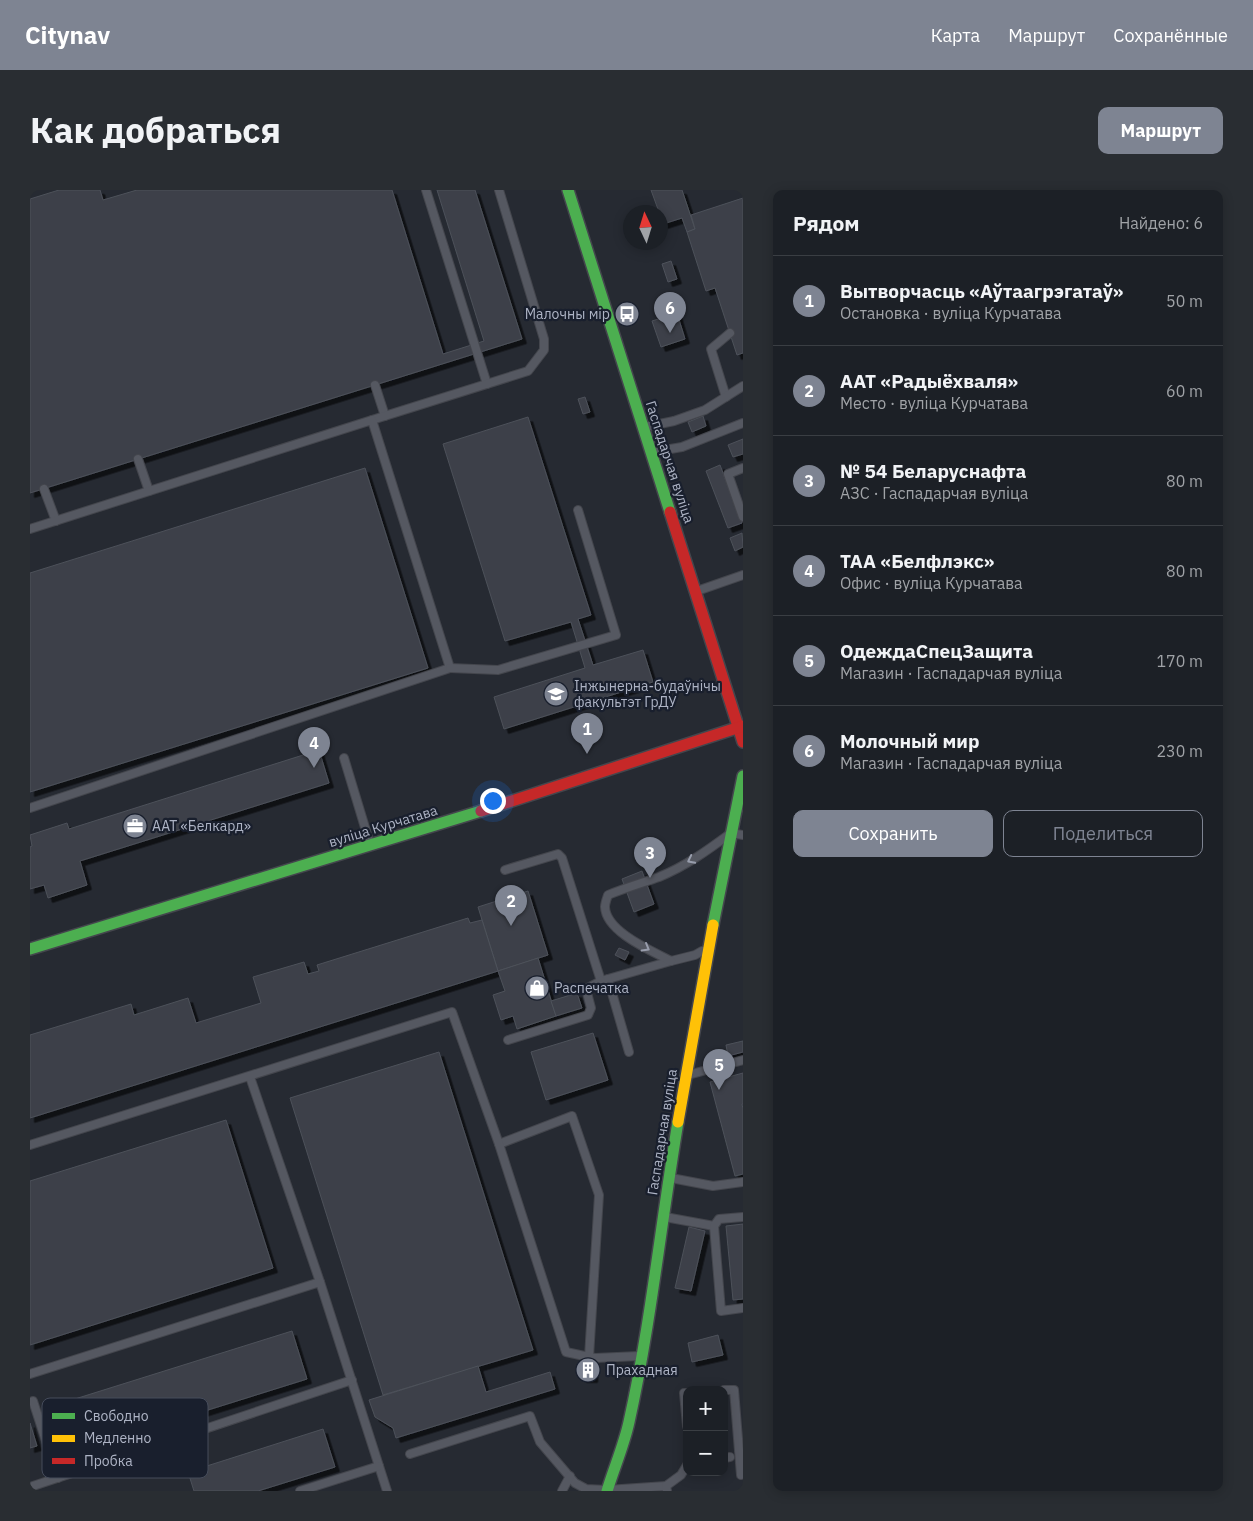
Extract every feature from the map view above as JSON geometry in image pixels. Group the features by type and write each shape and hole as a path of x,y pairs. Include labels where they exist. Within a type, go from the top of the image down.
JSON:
{"street":[{"name":"Гаспадарчая вуліца","path":"570,190 643,428 741,727 743,743"},
{"name":"вуліца Курчатава","path":"30,949 370,846 741,727"},
{"name":"Гаспадарчая вуліца","path":"607,1491 629,1424 708,947 743,776"}],"lane":[{"path":"426,190 487,384"},
{"path":"30,529 528,371 544,350 544,339 499,190"},
{"path":"726,397 710,349 730,333"},
{"path":"375,385 385,416"},
{"path":"643,428 674,421 705,410 743,386"},
{"path":"372,420 450,668"},
{"path":"651,453 682,447 743,423"},
{"path":"138,459 149,491"},
{"path":"743,468 728,474 743,517"},
{"path":"44,489 56,521"},
{"path":"30,808 450,668 498,670 616,635 578,510"},
{"path":"695,591 743,575"},
{"path":"344,758 370,846"},
{"path":"671,961 626,936 610,922 605,907 608,895 660,877 700,856 731,832 743,835"},
{"path":"506,870 558,854 562,858 629,1052"},
{"path":"508,1040 588,1016 591,1008 586,989 605,980 695,955 708,947"},
{"path":"30,1145 452,1012 499,1144 566,1352 595,1358 641,1356"},
{"path":"686,1075 743,1060"},
{"path":"250,1077 320,1282 387,1491"},
{"path":"499,1144 572,1116 599,1195 588,1357"},
{"path":"669,1177 713,1186 743,1182"},
{"path":"663,1217 714,1226"},
{"path":"743,1217 719,1219 714,1226 721,1311 743,1308"},
{"path":"30,1374 320,1282"},
{"path":"208,1428 352,1380"},
{"path":"728,1390 743,1388"},
{"path":"734,1390 741,1475"},
{"path":"34,1400 42,1426"},
{"path":"410,1454 530,1416 540,1442 570,1476 574,1484 586,1489 607,1491 666,1488 683,1471"},
{"path":"300,1491 379,1466"},
{"path":"562,1491 570,1476"},
{"path":"30,1487 58,1478"}],"building":[{"path":"59,190 100,190 103,200 137,190 392,190 443,354 484,341 437,190 475,190 522,339 30,493 30,199"},
{"path":"651,190 682,190 695,229 687,232 682,218 668,222 668,205 656,205"},
{"path":"743,198 743,353 737,355 715,288 706,291 687,232 695,229 691,215"},
{"path":"671,261 677,279 668,282 662,264"},
{"path":"677,313 685,339 661,347 652,321"},
{"path":"585,397 590,412 583,414 578,399"},
{"path":"703,416 706,426 692,432 688,422"},
{"path":"528,417 591,615 578,619 593,665 643,650 653,682 504,729 494,697 585,668 571,622 505,641 443,444"},
{"path":"743,439 743,454 733,457 728,445"},
{"path":"720,465 742,523 728,528 706,471"},
{"path":"365,468 428,668 30,792 30,573"},
{"path":"742,533 743,547 735,551 730,538"},
{"name":"ААТ «Белкард»","path":"319,750 329,783 80,861 87,885 48,898 44,885 30,889 30,847 32,846 30,835 67,823 69,829"},
{"path":"642,871 654,904 634,912 622,879"},
{"path":"528,891 548,955 498,971 478,907"},
{"path":"468,918 470,923 482,920 498,971 30,1118 30,1035 131,1004 134,1015 188,998 196,1023 261,1003 253,977 304,962 308,974 319,971 317,965"},
{"path":"619,948 629,952 625,960 615,955"},
{"path":"538,958 556,1016 517,1029 513,1016 501,1020 493,995 505,991 498,971"},
{"path":"577,993 582,1008 556,1016 551,1001"},
{"path":"593,1033 608,1080 546,1100 531,1052"},
{"path":"743,1041 743,1052 728,1056 726,1045"},
{"path":"439,1052 533,1350 383,1395 290,1098"},
{"path":"743,1073 743,1174 735,1176 710,1082"},
{"path":"226,1120 273,1268 30,1345 30,1181"},
{"path":"743,1224 743,1299 733,1300 726,1226"},
{"path":"689,1227 705,1231 691,1291 675,1288"},
{"path":"292,1331 307,1379 208,1410 208,1398 78,1398"},
{"path":"718,1335 723,1355 692,1362 688,1343"},
{"name":"Прахадная","path":"582,1362 594,1362 593,1378 582,1378"},
{"path":"478,1366 486,1392 550,1372 555,1389 396,1438 393,1428 375,1417 369,1400"},
{"path":"30,1423 37,1446 30,1448"},
{"path":"323,1429 335,1467 258,1491 194,1491 190,1478 208,1478 208,1466"}],"traffic: fast":[{"path":"568,190 670,512"},
{"path":"713,925 743,776"},
{"path":"30,949 481,811"},
{"path":"607,1491 627,1431 637,1385 678,1122"}],"traffic: slow":[{"path":"678,1122 713,925"}],"traffic: jam":[{"path":"670,512 743,742"},
{"path":"481,811 743,726"}],"place":[{"name":"Малочны мір","path":"627,314"},
{"name":"Молочный мир","path":"670,333"},
{"name":"Інжынерна-будаўнічы факультэт ГрДУ","path":"556,694"},
{"name":"Вытворчасць «Аўтаагрэгатаў»","path":"587,754"},
{"name":"ТАА «Белфлэкс»","path":"314,768"},
{"name":"ААТ «Белкард»","path":"135,826"},
{"name":"№ 54 Беларуснафта","path":"650,878"},
{"name":"ААТ «Радыёхваля»","path":"511,926"},
{"name":"Распечатка","path":"537,988"},
{"name":"ОдеждаСпецЗащита","path":"719,1090"},
{"name":"Прахадная","path":"588,1370"}]}
